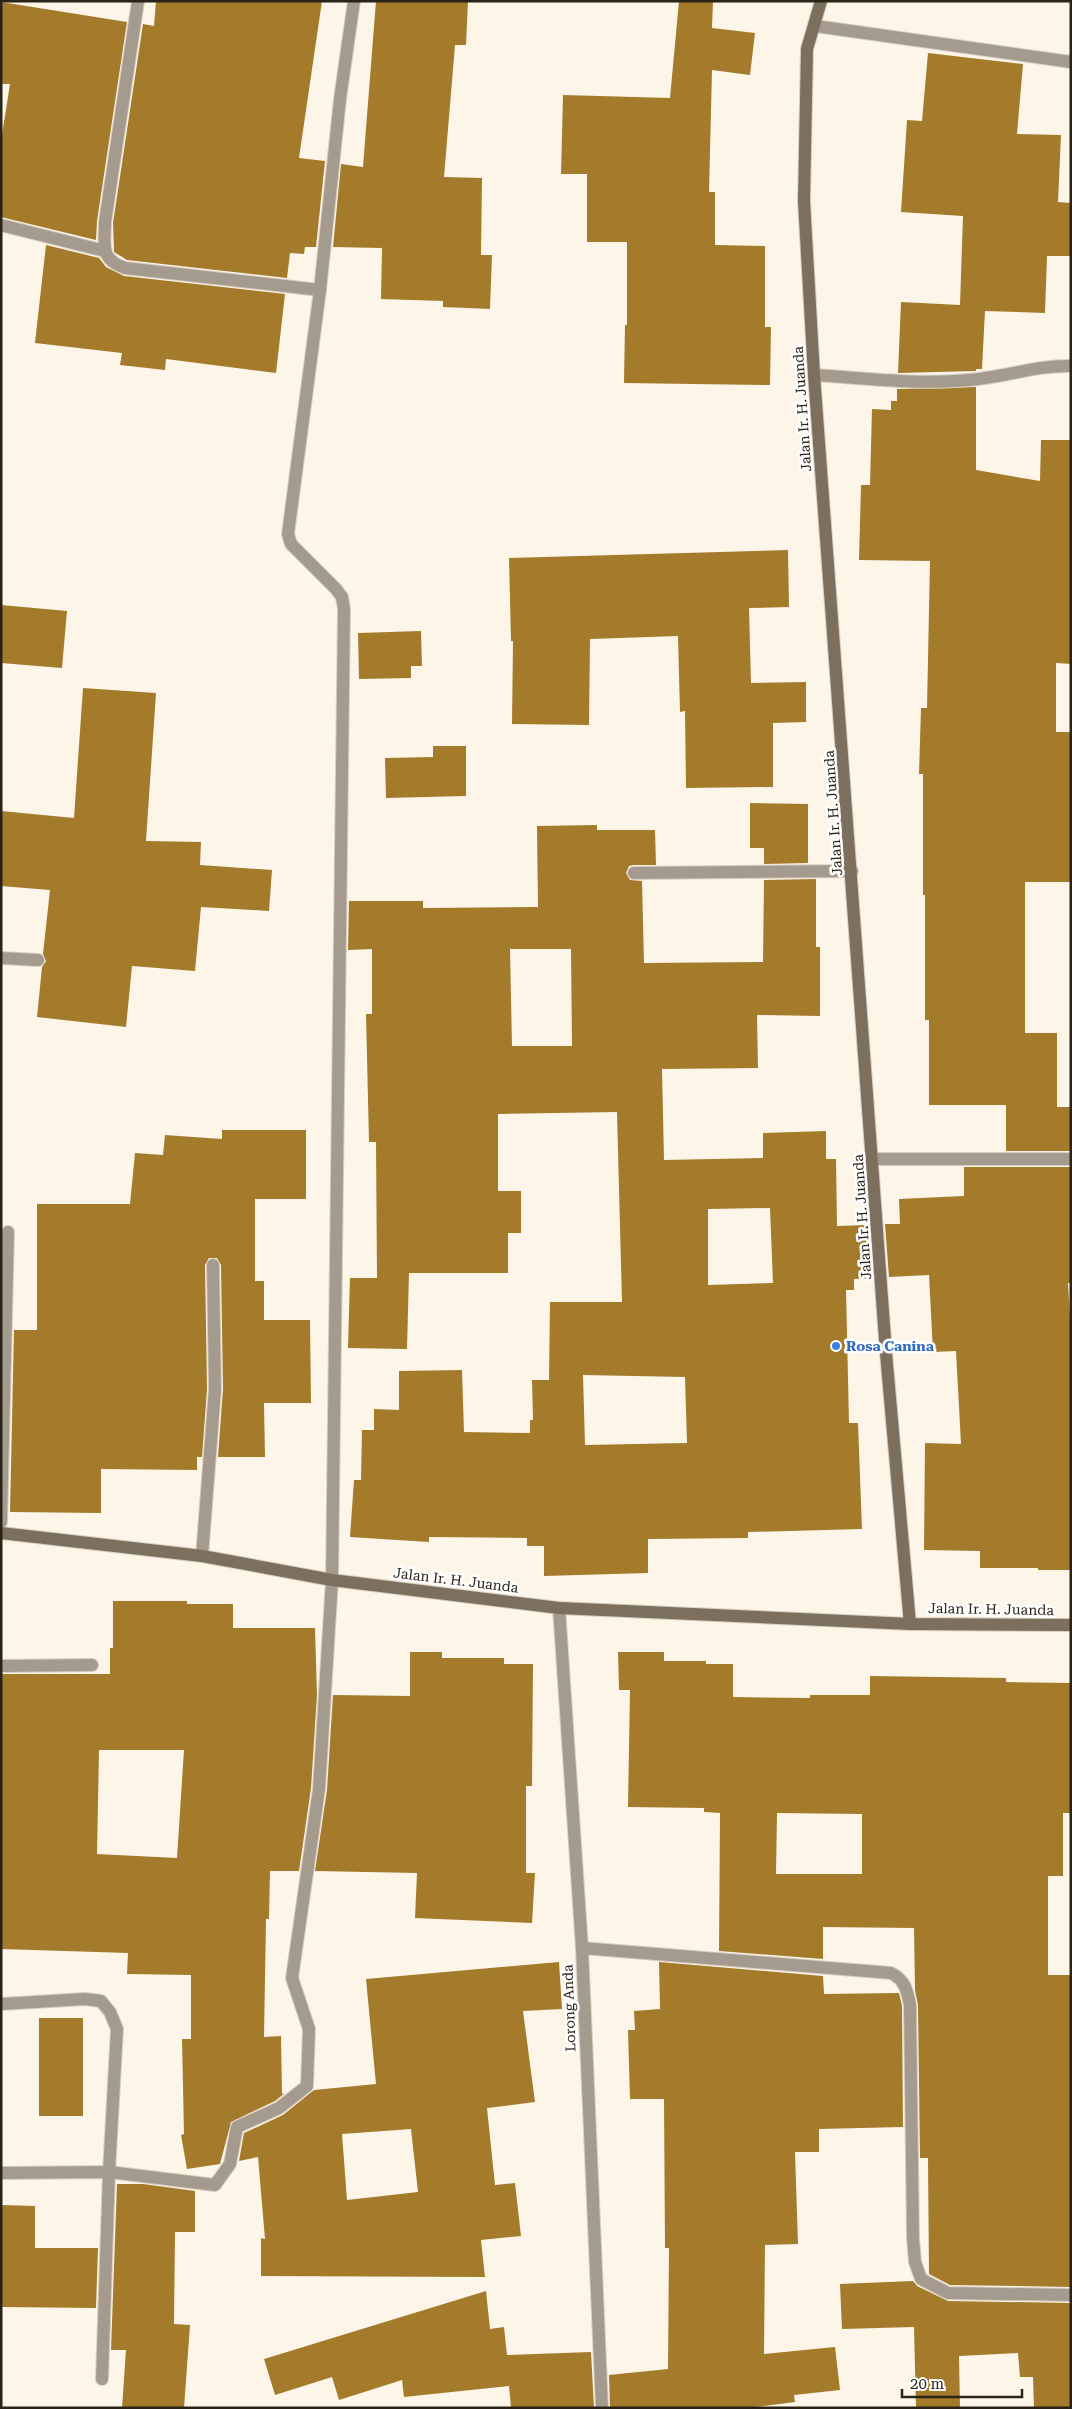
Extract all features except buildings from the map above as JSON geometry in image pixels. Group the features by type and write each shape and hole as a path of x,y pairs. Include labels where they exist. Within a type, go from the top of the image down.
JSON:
{"street":[{"path":"138,1 104,222 104,251 114,264 125,268 320,290"},
{"path":"1,2173 108,2172 215,2185 230,2164 237,2127 279,2108 307,2086 309,2029 292,1978 319,1789 332,1580 344,609 342,596 291,544 288,534 320,290 340,99 354,1"},
{"name":"Jalan Ir. H. Juanda","path":"821,1 807,49 804,201 814,375 886,1353 910,1624"},
{"path":"815,26 1071,62"},
{"path":"1,225 104,251"},
{"path":"814,375 965,381 994,378 1036,369 1071,366"},
{"path":"634,872 852,871"},
{"path":"1,958 38,960"},
{"path":"873,1159 1071,1159"},
{"path":"1,1522 8,1232"},
{"path":"202,1556 215,1389 213,1266"},
{"name":"Jalan Ir. H. Juanda","path":"1,1534 202,1556 332,1580 560,1608 910,1624 1071,1625"},
{"name":"Lorong Anda","path":"560,1608 582,1948 602,2408"},
{"path":"1,1666 92,1665"},
{"path":"582,1948 891,1972 901,1978 907,1990 910,2005 913,2238 915,2262 921,2279 948,2293 1071,2295"},
{"path":"1,2004 85,1999 101,2001 110,2012 117,2029 108,2172 102,2379"}],"place":[{"name":"Rosa Canina","path":"836,1346"}]}
